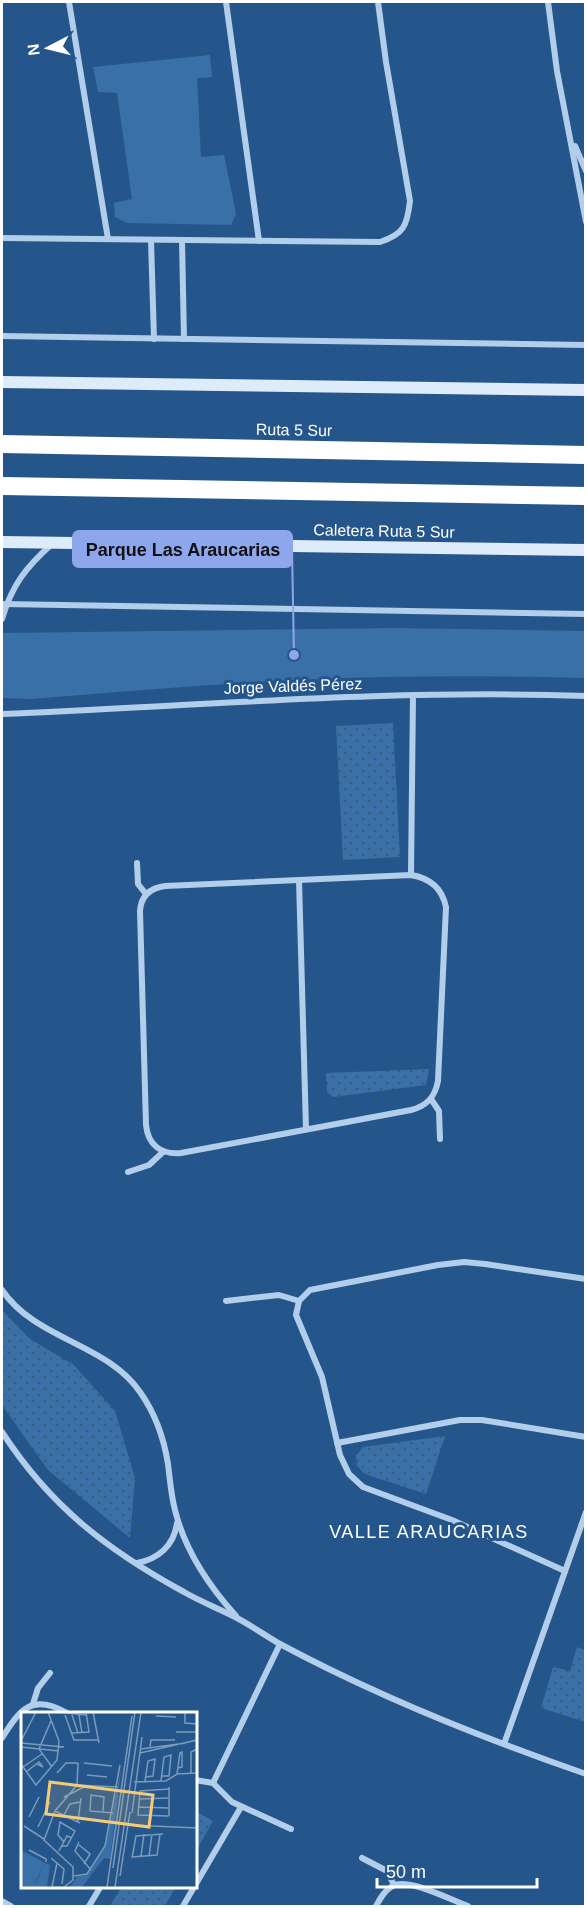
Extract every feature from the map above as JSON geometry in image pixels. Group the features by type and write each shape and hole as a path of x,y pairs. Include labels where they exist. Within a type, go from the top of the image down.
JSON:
{"highway":[{"name":"Ruta 5 Sur","path":"2,444 585,455"},
{"path":"2,486 585,496"}],"main road":[{"path":"2,381 585,390"},
{"name":"Caletera Ruta 5 Sur","path":"2,542 585,550"}],"street":[{"path":"69,2 108,239"},
{"path":"226,2 259,241"},
{"path":"2,237 380,242 395,237 408,219 410,201 378,2"},
{"path":"548,2 557,72 585,222"},
{"path":"570,136 585,171"},
{"path":"151,240 154,339"},
{"path":"182,240 184,339"},
{"path":"2,336 585,345"},
{"path":"2,619 4,604 22,574 31,562 53,543"},
{"path":"4,604 585,614"},
{"name":"Jorge Valdés Pérez","path":"2,714 413,695 485,693 585,696"},
{"path":"411,875 413,695"},
{"path":"137,862 138,884 146,894"},
{"path":"411,875 420,876 435,885 446,907 438,1081 431,1099 425,1105 411,1110 181,1153 164,1152 151,1141 146,1125 140,911 146,894 151,889 165,886 411,875"},
{"path":"299,880 306,1129"},
{"path":"431,1099 439,1111 440,1139"},
{"path":"128,1172 149,1165 164,1152"},
{"path":"565,1572 452,1520 363,1487 349,1474 337,1443 322,1377 296,1315 299,1301 310,1290 451,1263 485,1264 585,1279"},
{"path":"2,1290 27,1316 103,1358 116,1367 138,1390 151,1410 160,1432 178,1520 191,1554 213,1590 238,1619"},
{"path":"226,1301 279,1295 299,1301"},
{"path":"337,1443 460,1420 482,1420 585,1437"},
{"path":"2,1432 25,1466 64,1510 109,1545 184,1592 238,1619 280,1644 378,1691 504,1744 585,1774"},
{"path":"504,1744 585,1512"},
{"path":"136,1563 155,1558 169,1545 174,1538 178,1520"},
{"path":"213,1783 280,1644"},
{"path":"33,1704 38,1688 50,1673"},
{"path":"2,1738 18,1713 33,1704 50,1704 65,1712"},
{"path":"196,1780 213,1783 241,1808 291,1829"},
{"path":"196,1884 241,1808"},
{"path":"362,1858 387,1871 394,1885"},
{"path":"375,1906 394,1885 407,1884 468,1906"},
{"path":"89,1906 100,1887"},
{"path":"183,1906 194,1887"},
{"path":"2,1901 11,1906"}],"shaded area":[{"path":"210,55 212,77 197,78 201,157 224,155 236,214 231,225 127,223 115,217 114,203 132,199 117,93 98,92 93,67"},
{"path":"395,628 585,631 585,678 453,676 354,678 212,685 31,699 2,698 2,633"},
{"path":"393,723 400,857 343,860 336,726"},
{"path":"429,1069 426,1085 333,1097 327,1092 326,1073"},
{"path":"2,1310 30,1339 74,1365 115,1411 135,1478 130,1538 48,1470 2,1405"},
{"path":"445,1436 426,1494 365,1474 357,1466 356,1456 363,1447"},
{"path":"577,1647 585,1650 585,1722 541,1708 553,1667 570,1671"},
{"path":"196,1812 213,1821 196,1851"},
{"path":"121,1887 175,1887 165,1906 110,1906"}],"place":[{"name":"Parque Las Araucarias","path":"294,655"}],"district":[{"name":"VALLE ARAUCARIAS","path":"429,1532"}]}
